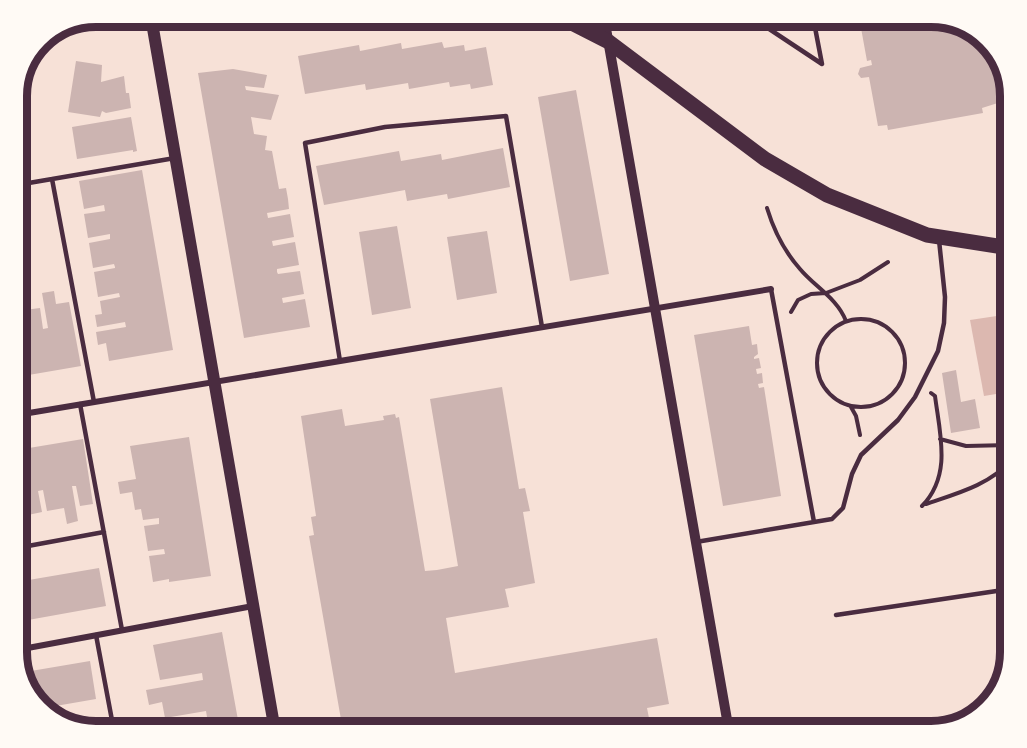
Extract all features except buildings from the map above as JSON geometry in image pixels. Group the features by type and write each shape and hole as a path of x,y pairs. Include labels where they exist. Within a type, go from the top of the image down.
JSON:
{"main road":[{"path":"153,27 273,721"},
{"path":"581,27 609,42 765,159 827,195 927,235 1000,246"}],"street":[{"path":"606,27 727,721"},
{"path":"27,413 771,289"},
{"path":"27,648 254,606"}],"lane":[{"path":"767,27 822,64 815,27"},
{"path":"340,361 305,142 385,128 506,116 542,327"},
{"path":"27,183 176,158"},
{"path":"52,179 94,402"},
{"path":"696,542 832,519 843,508 852,474 861,455 898,420 915,397 938,351 944,323 945,297 939,237"},
{"path":"771,289 814,522"},
{"path":"80,404 122,630"},
{"path":"27,546 104,532"},
{"path":"836,615 1000,591"},
{"path":"96,635 112,720 107,721"}],"path":[{"path":"766,208 774,230 788,253 801,271 842,311 846,321"},
{"path":"791,312 798,300 812,294 826,293 860,280 888,262"},
{"path":"860,318 874,321 888,328 898,338 904,352 905,366 902,381 896,391 882,402 869,407 851,407 828,394 820,381 816,367 823,339 833,328 846,321 860,318"},
{"path":"927,388 935,396 941,476 930,498 922,506 974,486 1000,473"},
{"path":"851,407 856,416 861,444"},
{"path":"940,439 966,446 1000,445"}],"shaded area":[{"path":"1000,316 1000,393 984,396 970,320"}]}
